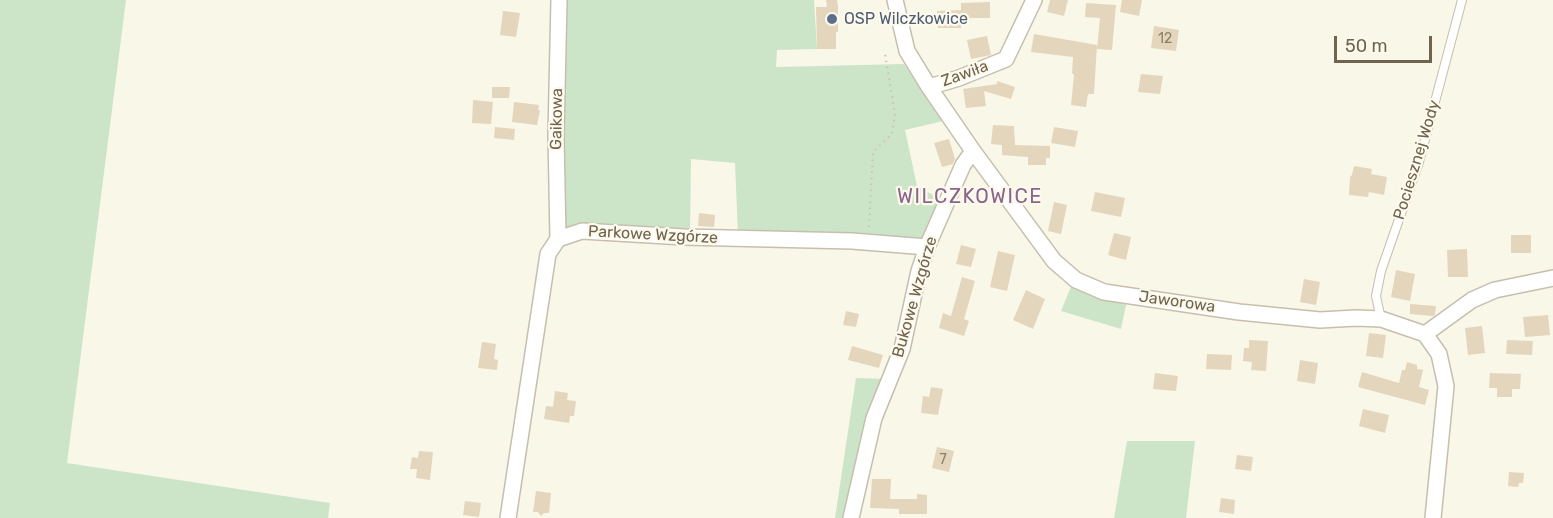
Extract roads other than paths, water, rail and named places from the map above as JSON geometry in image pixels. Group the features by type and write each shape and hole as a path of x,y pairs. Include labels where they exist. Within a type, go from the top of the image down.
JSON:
{"street":[{"name":"Gaikowa","path":"558,239 556,135 560,0"},
{"name":"Jaworowa","path":"895,0 908,51 929,87 1054,261 1076,280 1104,292 1239,312 1320,320 1381,319 1425,334"},
{"name":"Zawiła","path":"929,87 1006,59 1034,0"},
{"name":"Bukowe Wzgórze","path":"851,518 874,418 902,349 927,247 963,165 973,151"},
{"name":"Parkowe Wzgórze","path":"558,239 582,231 927,247"},
{"path":"508,518 548,254 558,239"},
{"path":"1433,518 1446,386 1439,354 1425,334 1472,300 1495,290 1553,278"}],"lane":[{"name":"Pociesznej Wody","path":"1381,319 1376,296 1382,271 1419,162 1462,0"}],"place":[{"name":"OSP Wilczkowice","path":"832,19"}],"district":[{"name":"WILCZKOWICE","path":"970,197"}]}
